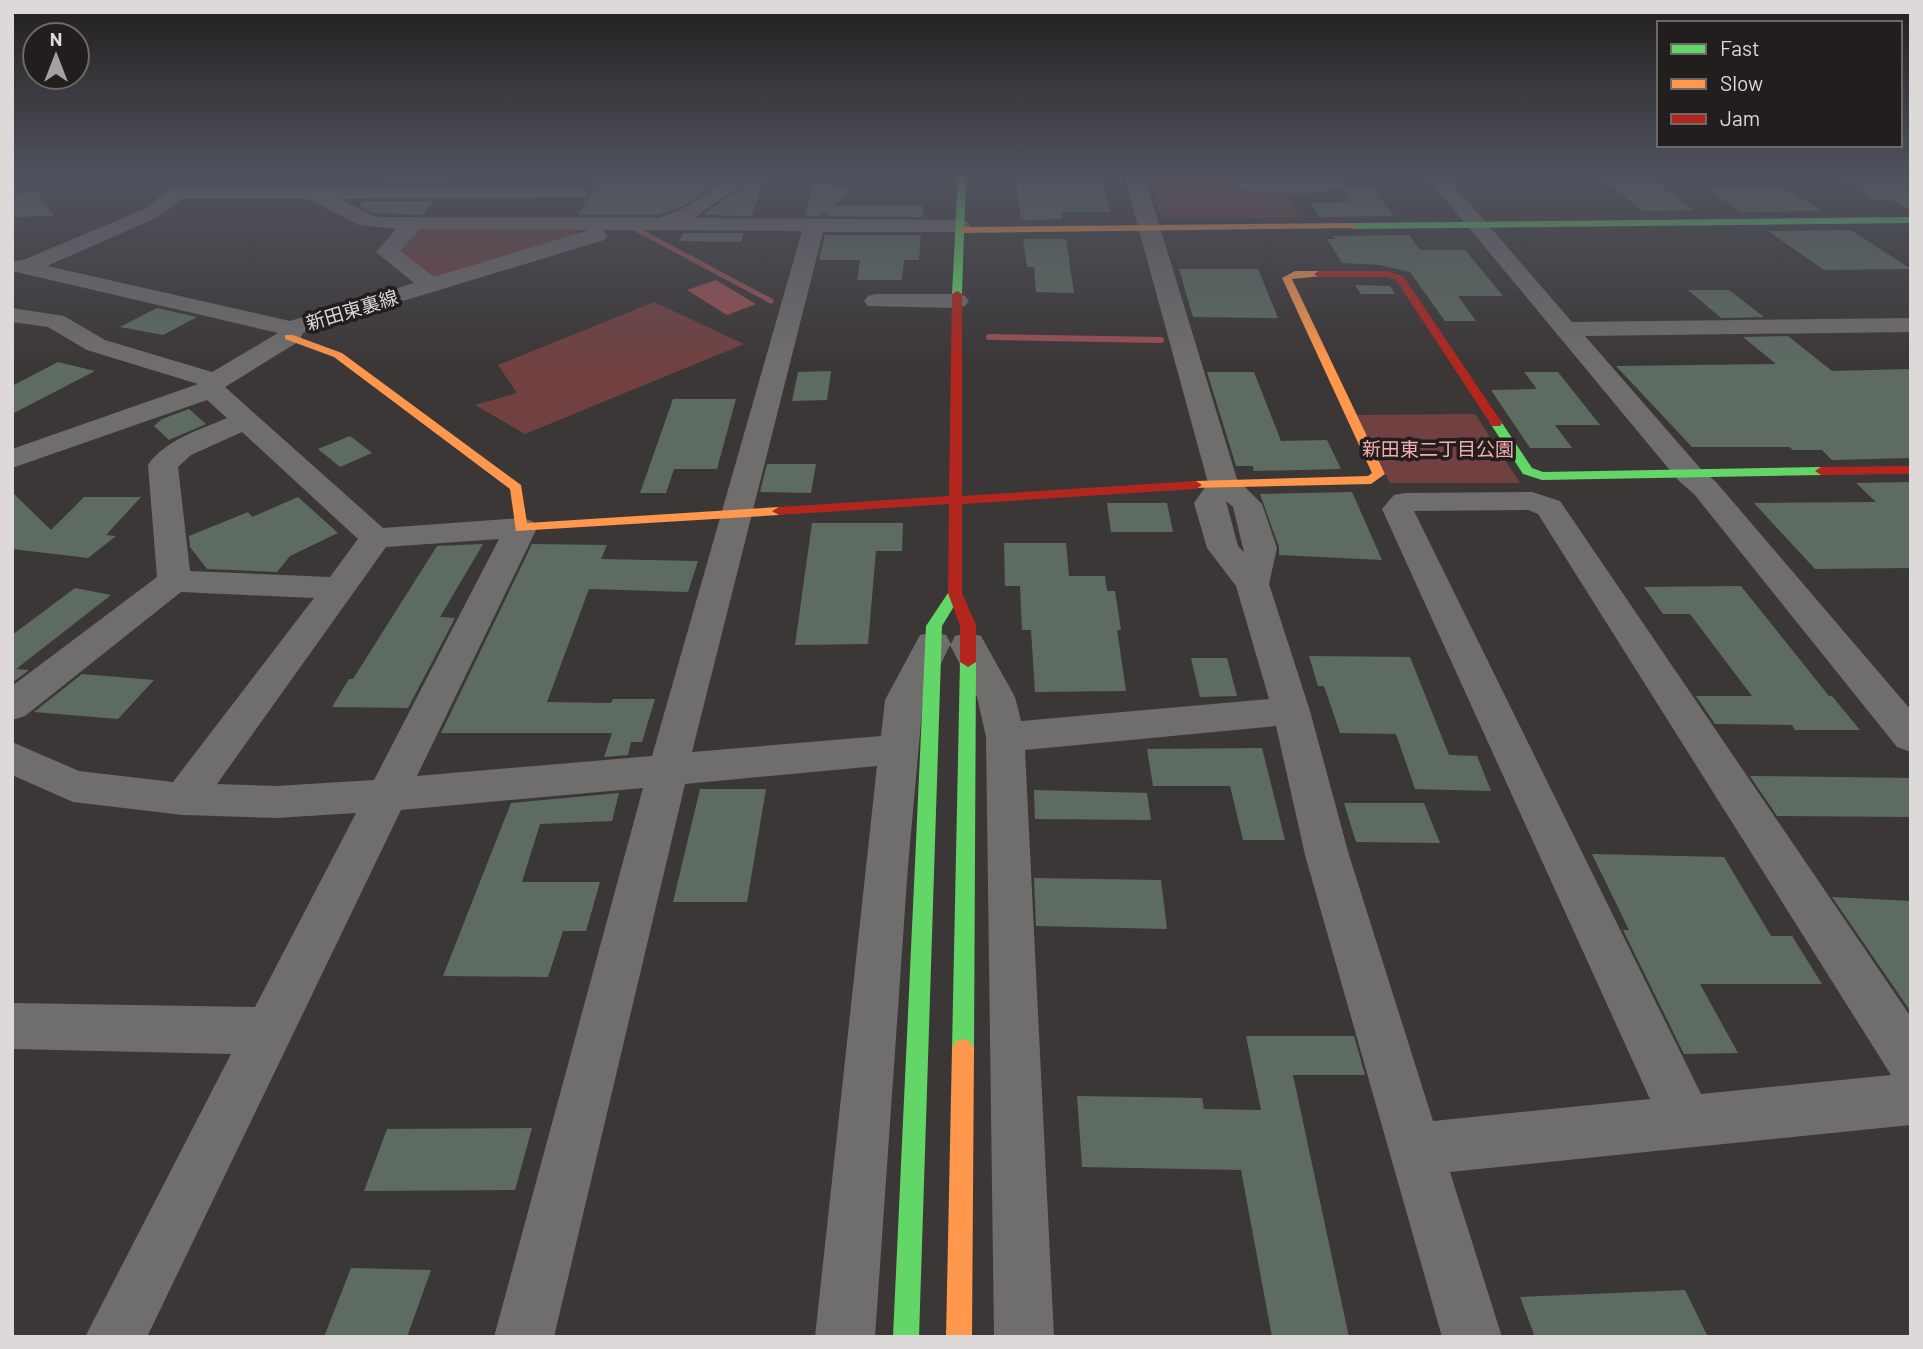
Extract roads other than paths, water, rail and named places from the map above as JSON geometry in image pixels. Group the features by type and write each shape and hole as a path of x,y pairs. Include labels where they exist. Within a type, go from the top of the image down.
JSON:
{"street":[{"path":"24,272 92,238"},
{"path":"400,238 387,252 431,285"},
{"name":"新田東裏線","path":"12,459 213,385 291,333 431,285 586,238"},
{"path":"524,1337 668,769 811,238"},
{"path":"845,1337 886,866 904,700 968,625 955,593 957,301 960,238"},
{"path":"1153,238 1223,483"},
{"path":"1488,238 1689,474 1705,488 1911,737"},
{"path":"24,272 291,333 338,355 516,488 522,528 115,1337"},
{"path":"12,315 55,321 96,345 213,385 247,420 376,538 1223,483 1371,480 1379,474 1287,278 1295,274 1387,274 1400,278 1527,471 1542,476 1911,470"},
{"path":"876,301 957,301"},
{"path":"1565,329 1911,325"},
{"path":"174,581 163,465 181,449 247,420"},
{"path":"1223,483 1209,503 1223,548 1252,584 1291,711 1327,855 1472,1337"},
{"path":"1688,1123 1397,509 1405,502 1532,501 1549,508 1911,1061"},
{"path":"183,799 376,538"},
{"path":"12,706 174,581 338,588"},
{"path":"955,593 934,626 996,697 1004,737 1012,902 1024,1337"},
{"path":"906,1337 915,1120 951,645"},
{"path":"951,645 960,1120 959,1337"},
{"path":"1004,737 1291,711"},
{"path":"12,757 73,786 183,799 276,802 386,795 900,749"},
{"path":"12,1026 268,1031"},
{"path":"1417,1149 1911,1100"}],"waterway":[{"path":"653,238 771,301"},
{"path":"989,337 1161,340"}],"park label":[{"name":"新田東二丁目公園","path":"1438,449"}]}
